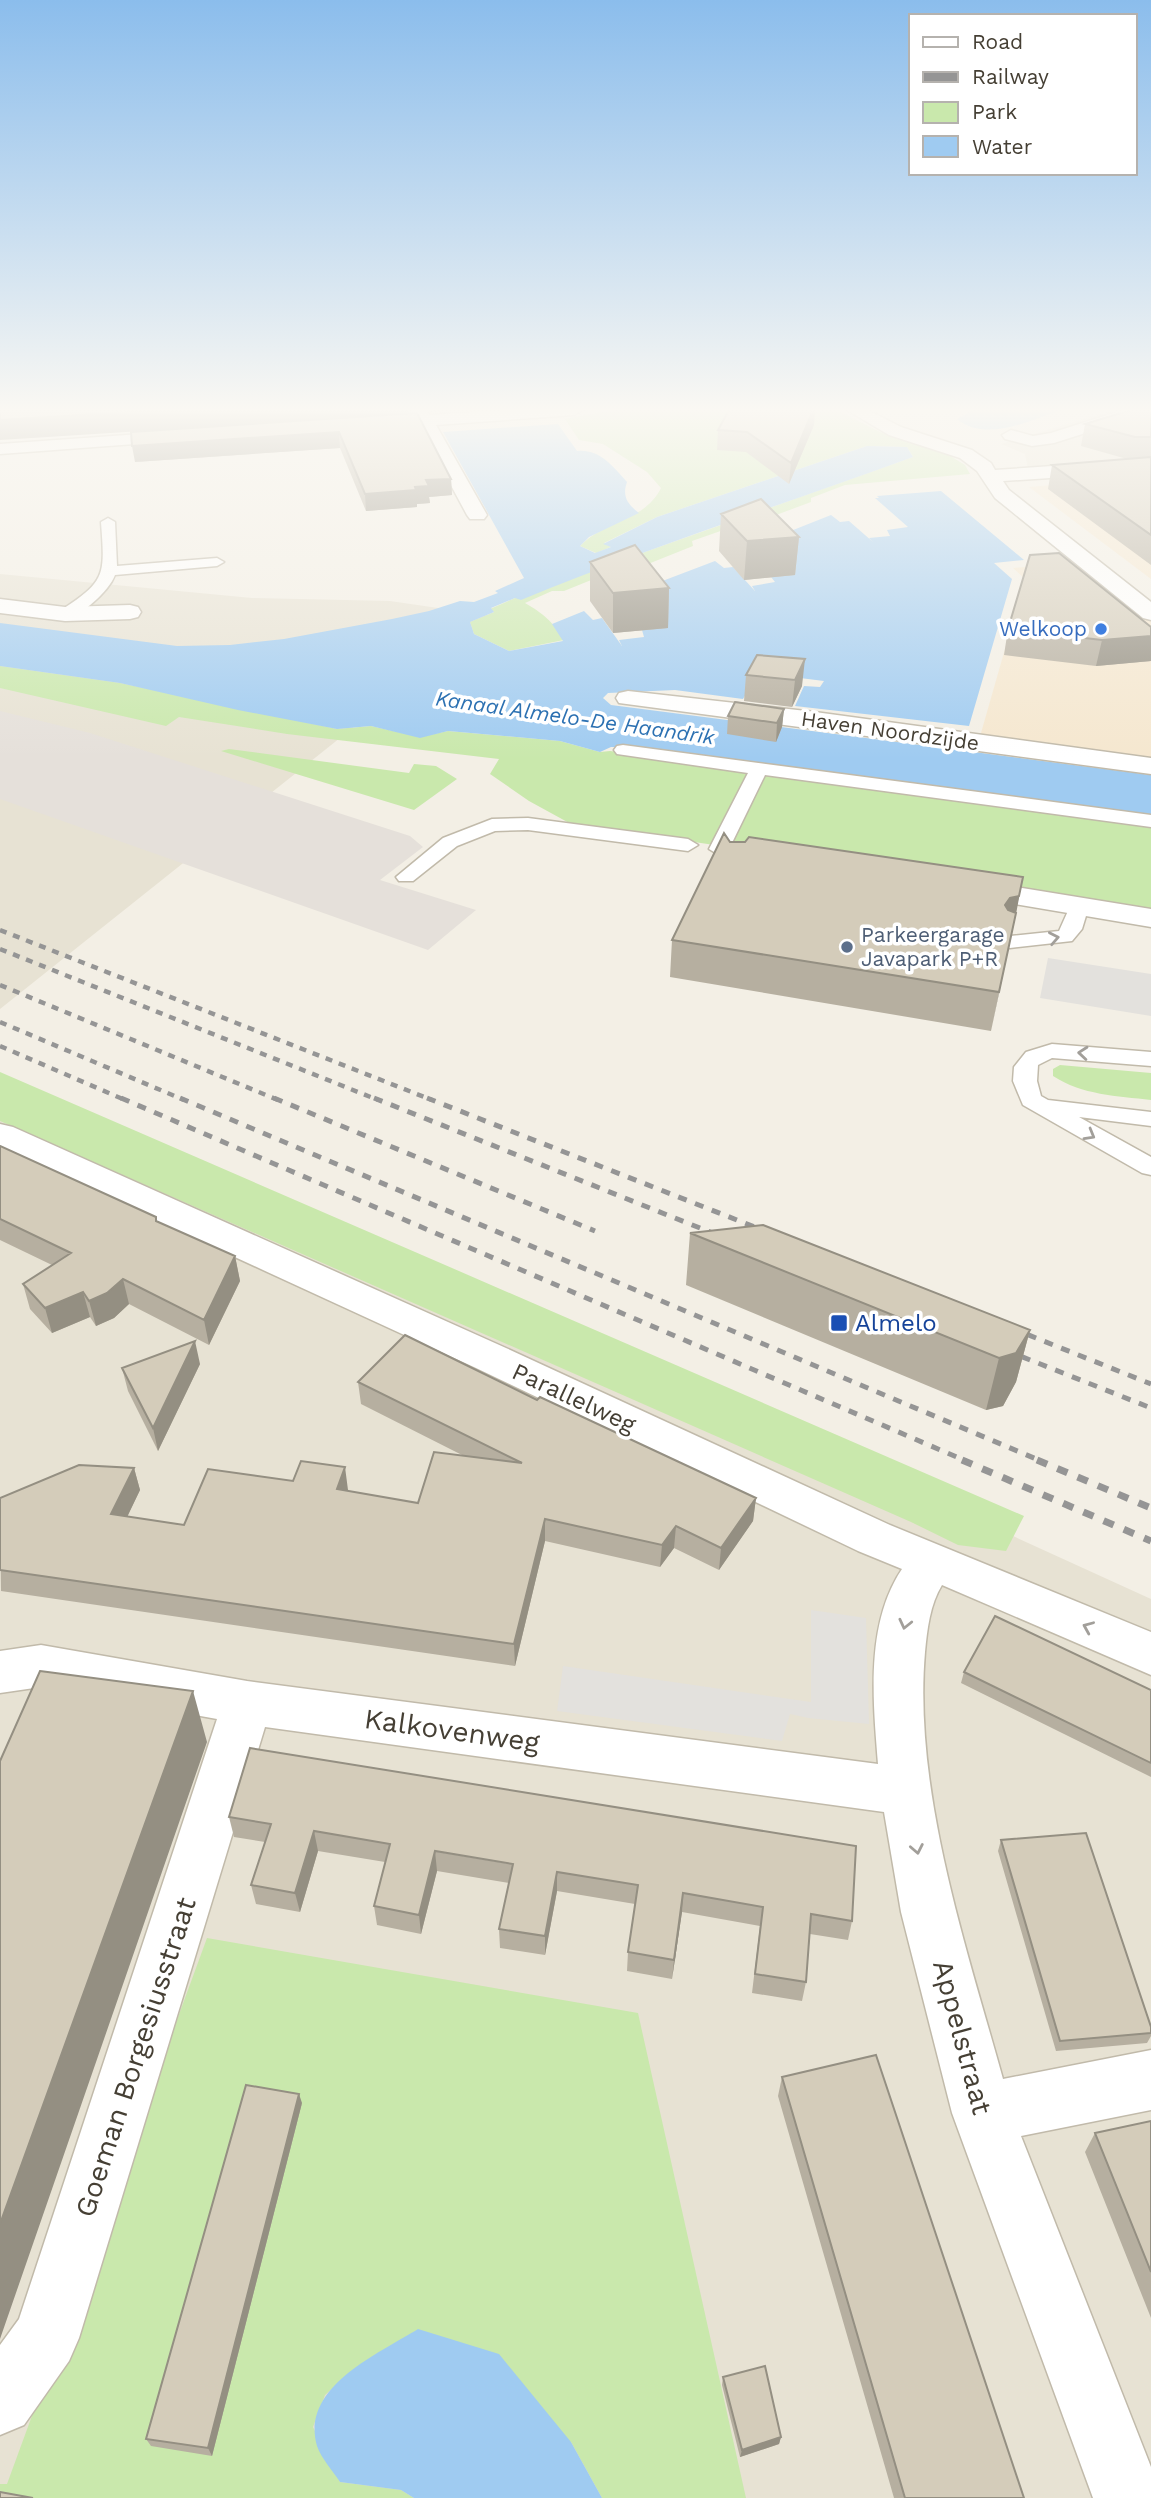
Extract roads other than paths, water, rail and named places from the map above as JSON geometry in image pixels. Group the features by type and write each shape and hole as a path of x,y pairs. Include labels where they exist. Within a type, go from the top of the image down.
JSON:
{"street":[{"path":"1043,527 1151,612"},
{"path":"0,606 65,614 130,612"},
{"name":"Haven Noordzijde","path":"628,698 1151,766"},
{"path":"937,884 1151,918"},
{"name":"Parallelweg","path":"0,1135 491,1358 874,1538 1151,1654"},
{"name":"Appelstraat","path":"932,1562 915,1588 903,1631 897,1692 906,1791 929,1912 982,2113 1128,2498"},
{"name":"Kalkovenweg","path":"0,1672 41,1666 247,1703 906,1791"},
{"name":"Goeman Borgesiusstraat","path":"0,2401 46,2338 247,1703"},
{"path":"982,2113 1151,2080"}],"lane":[{"path":"65,614 101,591 111,561 108,527"},
{"path":"109,571 217,562"},
{"path":"623,750 1151,821"},
{"path":"719,849 759,769"},
{"path":"406,877 450,842 492,825 539,825 688,845"},
{"path":"1010,942 1065,937 1072,929 1079,906"},
{"path":"1151,1059 1052,1051 1037,1054 1028,1061 1023,1070 1031,1100 1151,1167"},
{"path":"1031,1100 1105,1114 1151,1119"},
{"path":"1105,1114 1151,1136"}],"water":[{"name":"Kanaal Almelo-De Haandrik","path":"495,527 611,527 589,537 580,546 595,553 611,547 603,544 638,527 716,527 521,600 515,598 491,608 494,612 470,622 474,634 509,651 563,641 552,624 584,611 593,620 602,618 622,646 619,640 644,637 642,630 667,627 644,588 715,561 724,568 733,567 755,591 752,586 775,582 771,577 768,540 802,527 855,527 873,542 869,538 890,536 887,530 908,527 984,527 1024,560 994,563 1012,579 969,726 795,706 804,686 820,687 824,681 759,673 743,699 675,690 608,693 603,698 611,705 1151,775 1151,818 627,747 611,747 600,752 560,741 448,731 420,738 371,726 337,729 120,683 0,666 0,623 177,646 230,645 284,639 392,619 460,601 474,602 498,593 495,591 524,578"},
{"path":"418,2329 499,2354 571,2442 602,2498 414,2498 401,2490 340,2482 317,2446 315,2425 320,2406 346,2375 364,2361"}],"railway":[{"path":"0,930 432,1100"},
{"path":"0,949 378,1100"},
{"path":"0,985 278,1100"},
{"path":"0,1022 184,1100"},
{"path":"0,1046 125,1100"},
{"path":"121,1098 966,1461"},
{"path":"180,1098 1041,1461"},
{"path":"274,1098 595,1231"},
{"path":"374,1098 725,1238"},
{"path":"427,1098 770,1233"},
{"path":"1011,1328 1151,1384"},
{"path":"1005,1350 1151,1408"},
{"path":"962,1460 1151,1541"},
{"path":"1037,1460 1151,1508"}],"place":[{"name":"Welkoop","path":"1101,629"},
{"name":"Parkeergarage Javapark P+R","path":"847,947"},
{"name":"Almelo","path":"839,1323"}]}
